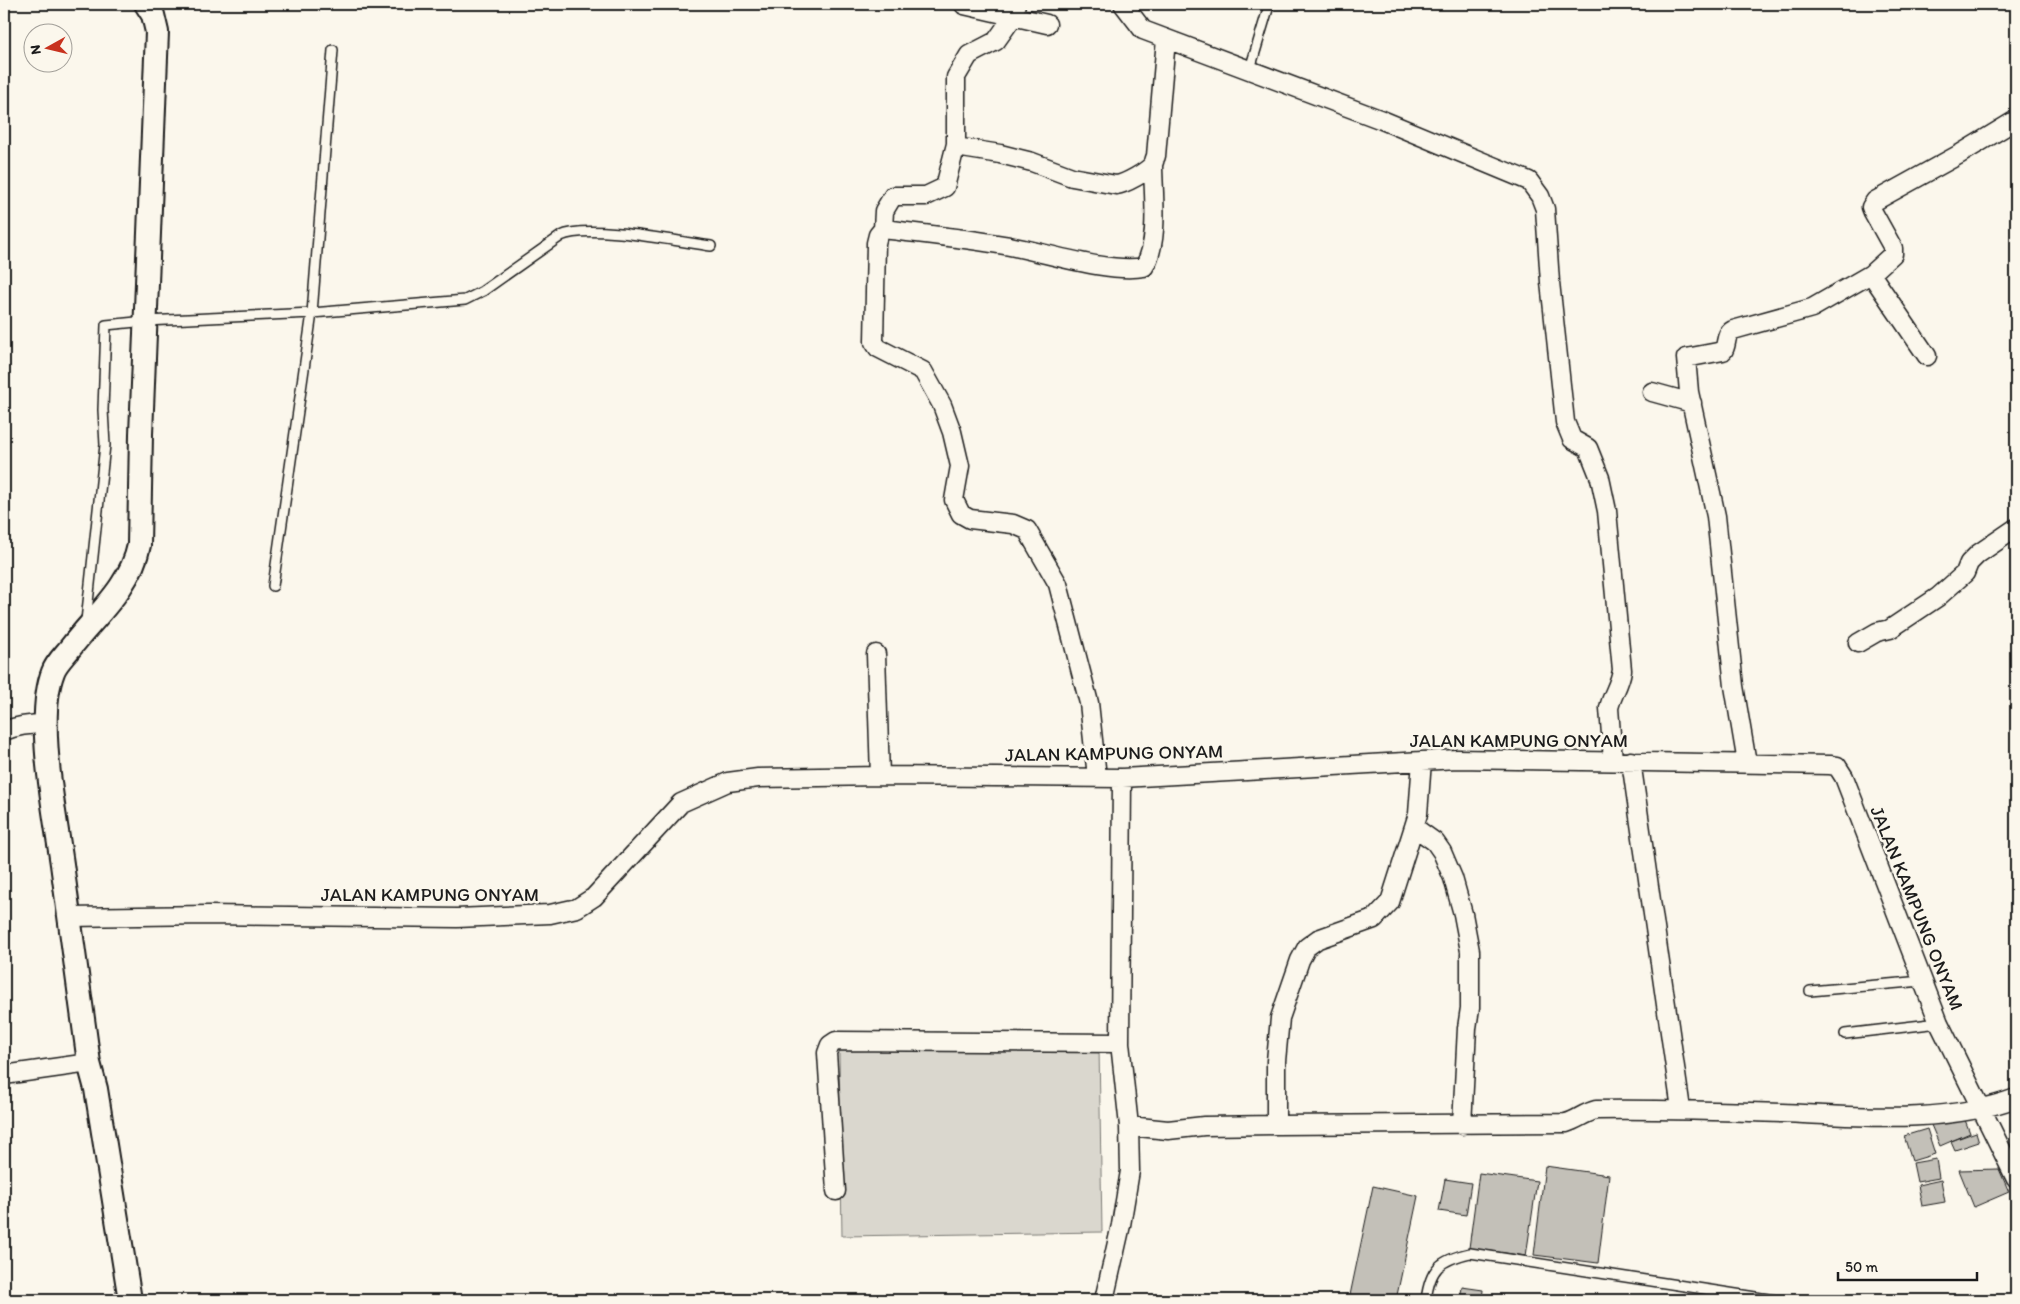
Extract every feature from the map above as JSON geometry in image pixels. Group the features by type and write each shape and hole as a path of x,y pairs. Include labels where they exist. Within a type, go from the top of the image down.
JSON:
{"street":[{"path":"130,1300 97,1098 89,1063 50,780 46,724 48,696 54,670 85,629 124,583 137,558 139,545 141,434 157,32 153,15 146,4"},
{"path":"1123,4 1144,30 1382,120 1529,181 1540,196 1545,209 1550,282 1565,422 1572,439 1588,448 1596,464 1606,511 1622,670 1620,683 1609,708 1613,761"},
{"path":"964,5 1015,10 1047,24"},
{"path":"1015,10 996,41 969,55 956,77 954,111 956,144 945,187 926,196 893,196 884,211 883,229 878,235 876,243 874,342 878,348 923,371 942,404 952,432 960,466 954,500 961,514 970,519 1013,524 1027,530 1058,584 1089,703 1098,777"},
{"path":"883,229 1004,245 1095,264 1134,269 1144,267 1150,258 1154,220 1153,164 1156,156 1166,39"},
{"path":"1746,763 1734,686 1716,516 1692,403 1686,360 1688,356 1723,351 1726,347 1729,332 1812,308 1871,274 1893,254 1893,248 1873,212 1872,207 1875,202 2016,120"},
{"path":"956,144 962,148 1000,154 1032,162 1072,177 1116,185 1126,183 1153,164"},
{"path":"1871,274 1927,356"},
{"path":"1652,392 1692,403"},
{"path":"1858,643 1877,632 1890,629 1938,597 1965,573 1969,563 1978,554 2016,528"},
{"path":"876,654 880,776"},
{"path":"4,731 26,724 46,724"},
{"name":"JALAN KAMPUNG ONYAM","path":"70,918 209,915 457,918 550,914 577,908 594,897 681,803 704,791 728,782 758,778 880,776 1122,778 1456,759 1837,766 1844,777 1939,1023 2016,1179"},
{"path":"1276,1125 1276,1061 1280,1018 1300,960 1307,947 1318,939 1374,919 1390,902 1418,814 1422,760"},
{"path":"1631,761 1681,1109"},
{"path":"1104,1300 1121,1225 1130,1171 1129,1126 1120,1043 1122,778"},
{"path":"1414,827 1435,842 1442,852 1453,878 1463,914 1470,951 1470,1008 1466,1028 1462,1125"},
{"path":"836,1191 827,1053 830,1045 836,1041 1120,1043"},
{"path":"4,1075 89,1063"},
{"path":"1129,1126 1168,1130 1204,1126 1566,1123 1575,1121 1587,1112 1596,1110 1681,1109 1867,1116 1938,1115 1981,1109 2016,1098"}],"lane":[{"path":"1250,69 1268,9"},
{"path":"273,586 312,313 333,50"},
{"path":"85,629 105,445 103,410 106,325 146,320 312,313 465,300 483,291 567,233 595,232 629,235 711,246"},
{"path":"1810,991 1922,981"},
{"path":"1845,1034 1939,1023"},
{"path":"1426,1300 1431,1276 1440,1265 1452,1257 1470,1253 1775,1300"}],"shaded area":[{"path":"1099,1047 1102,1232 842,1236 839,1051"}],"building":[{"path":"1962,1112 1970,1133 1940,1146 1931,1125"},
{"path":"1927,1129 1935,1154 1912,1161 1904,1136"},
{"path":"1976,1132 1979,1142 1955,1150 1951,1141"},
{"path":"1936,1159 1939,1178 1917,1182 1913,1163"},
{"path":"1545,1166 1609,1175 1598,1263 1534,1255"},
{"path":"1999,1169 2009,1192 1974,1207 1959,1170"},
{"path":"1479,1173 1537,1181 1526,1256 1469,1248"},
{"path":"1445,1179 1471,1183 1466,1215 1439,1211"},
{"path":"1941,1180 1945,1202 1922,1206 1918,1185"},
{"path":"1373,1186 1418,1196 1396,1300 1349,1300"},
{"path":"1462,1287 1483,1290 1482,1300 1460,1300"}]}
